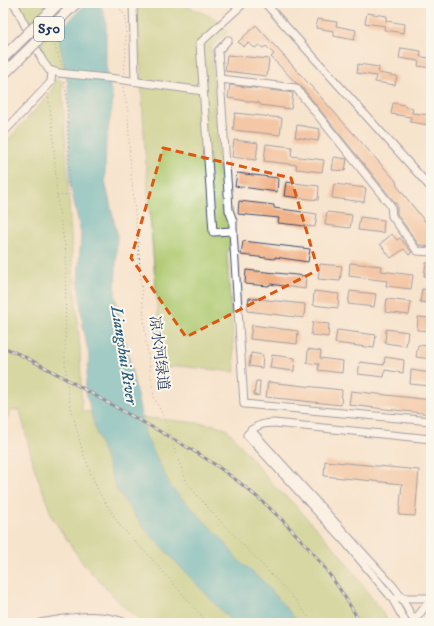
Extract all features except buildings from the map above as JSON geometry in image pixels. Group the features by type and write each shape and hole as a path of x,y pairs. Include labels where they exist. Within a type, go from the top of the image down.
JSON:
{"highway":[{"name":"S50","path":"3,58 59,3"},
{"name":"S50","path":"3,75 76,3"}],"street":[{"path":"12,3 16,6 42,60 49,70 203,91"},
{"path":"133,3 135,81"},
{"path":"233,231 213,232 200,43 244,3"},
{"path":"265,3 431,188"},
{"path":"228,40 218,51 229,210 233,221 244,404 431,421"},
{"path":"3,133 51,82 58,72"},
{"path":"220,78 296,88 390,206 392,216 417,251 431,252"},
{"path":"249,432 261,424 274,423 431,439"},
{"path":"249,432 392,598 406,623"},
{"path":"249,432 381,573 402,598 415,622 431,598"},
{"path":"392,598 431,598"},
{"path":"40,623 85,620 99,616 116,619 126,623"}],"path":[{"path":"37,3 42,9"},
{"path":"116,3 126,17 125,72 119,79"},
{"path":"52,37 62,65 58,72"},
{"path":"57,196 70,194 67,100 64,79"},
{"name":"凉水河绿道","path":"119,79 128,112 130,161 146,342 154,397 168,426 175,451 187,483 314,623"},
{"path":"47,86 53,131 57,196 66,253 65,364 69,400 83,453 98,491 121,527 151,558 208,623"}],"highlighted area":[{"path":"163,148 291,178 318,270 186,337 131,258"}],"green space":[{"path":"18,3 43,3 58,34 65,69 52,68 46,62"},
{"path":"137,3 180,3 218,20 228,32 211,47 222,213 228,218 230,248 227,253 235,372 177,366 162,370 145,151"},
{"path":"56,79 62,81 73,269 80,348 82,411 216,425 228,430 274,486 294,504 339,553 390,623 144,623 126,609 84,565 53,519 34,467 20,410 11,411 3,426 3,145 51,93"}],"water":[{"name":"Liangshui River","path":"43,3 100,3 106,20 106,66 113,101 106,142 105,181 117,234 115,294 146,436 171,487 221,538 238,560 264,582 299,623 233,623 144,528 117,491 96,432 85,389 89,356 83,327 78,280 81,234 70,184 68,85 58,34"}],"pier":[{"path":"50,3 86,3 56,33 44,10"}],"railway":[{"path":"3,347 45,367 179,442 217,466 238,482 259,499 298,536 332,578 360,623"}]}
